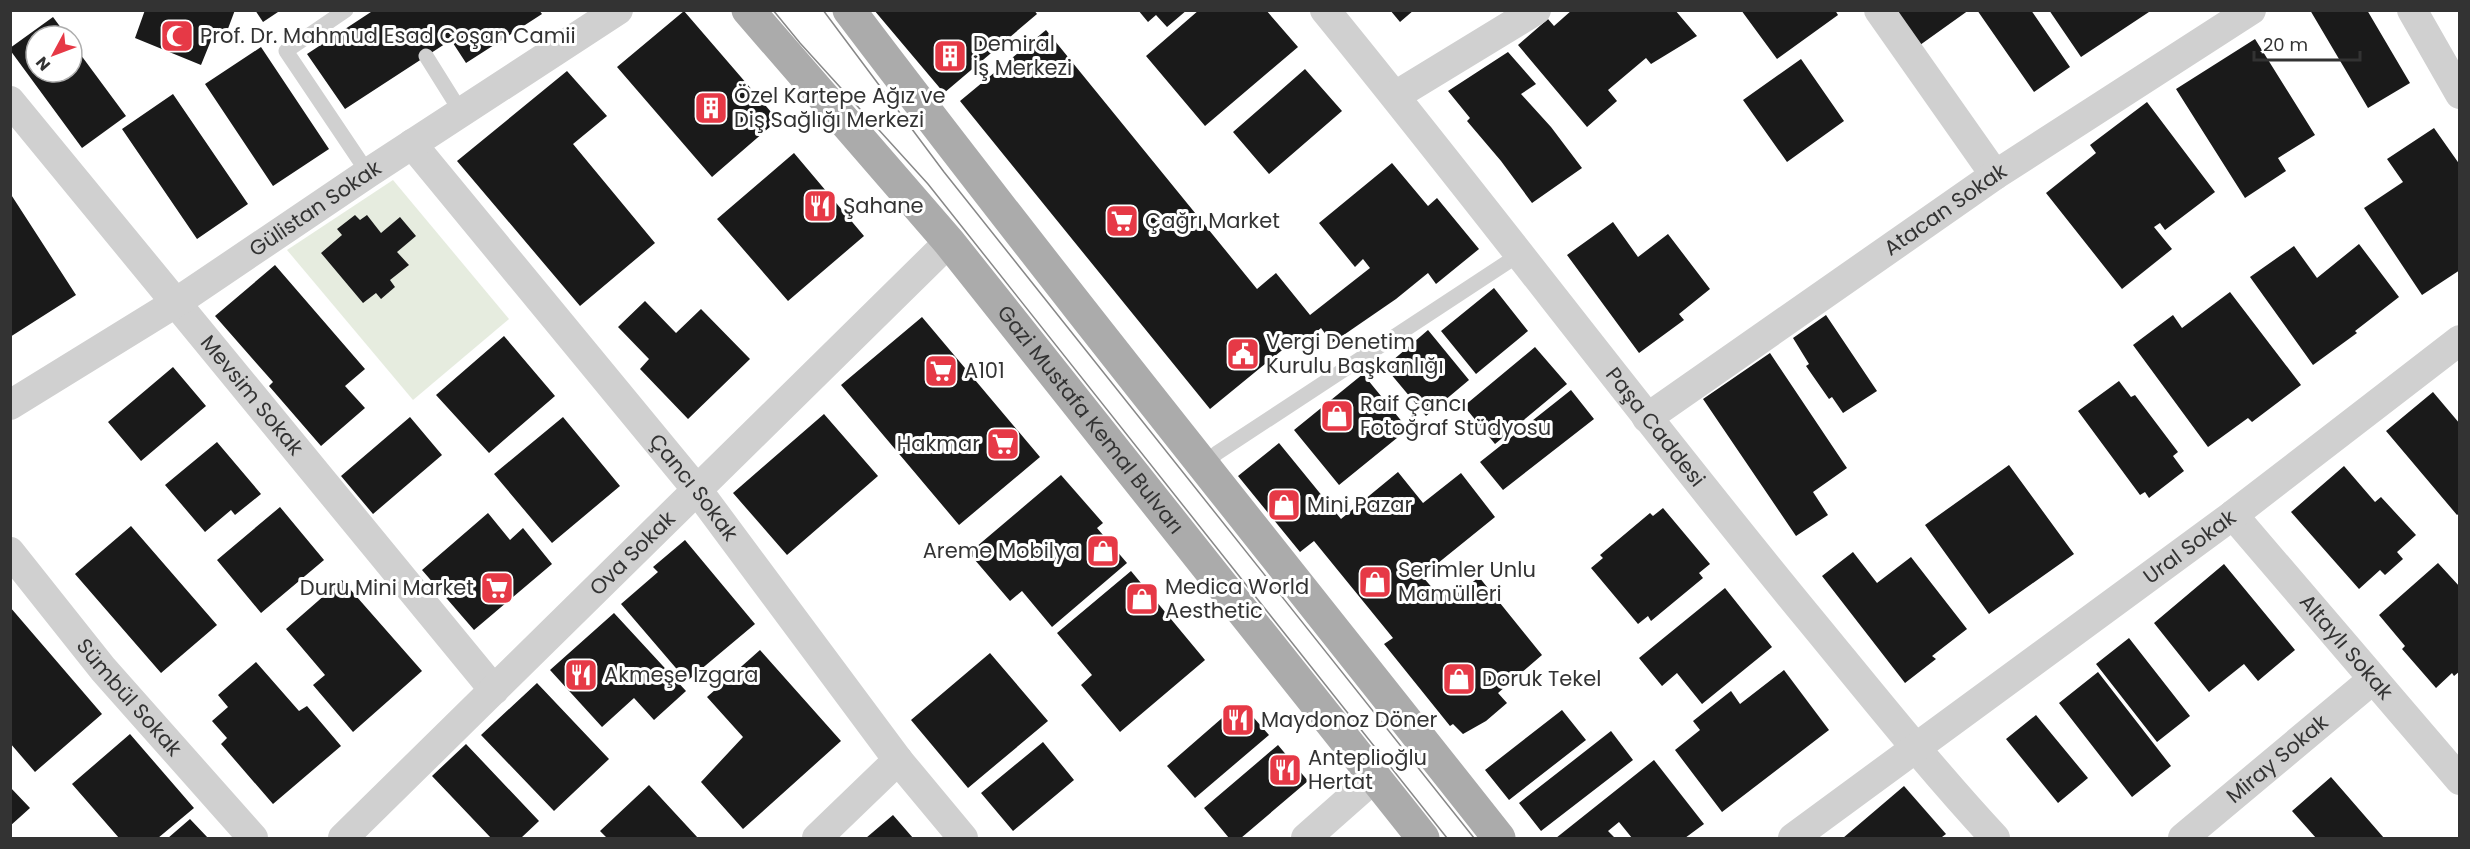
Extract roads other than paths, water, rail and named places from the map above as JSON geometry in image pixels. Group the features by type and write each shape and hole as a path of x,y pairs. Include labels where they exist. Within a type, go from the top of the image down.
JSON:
{"main road":[{"name":"Gazi Mustafa Kemal Bulvarı","path":"748,10 949,242 1423,838"},
{"path":"849,10 992,199 1499,838"}],"street":[{"name":"Paşa Caddesi","path":"1325,10 1712,500 1917,749 1995,838"},
{"path":"1395,96 1536,10"},
{"path":"1879,10 1995,175"},
{"name":"Atacan Sokak","path":"1647,418 1995,175 2251,10"},
{"path":"2412,10 2460,94"},
{"name":"Gülistan Sokak","path":"10,405 177,302 368,173 617,11"},
{"name":"Mevsim Sokak","path":"10,101 494,690"},
{"name":"Çancı Sokak","path":"412,144 698,491 898,760 963,838"},
{"name":"Ova Sokak","path":"343,838 949,242"},
{"name":"Ural Sokak","path":"1793,838 2233,515 2460,340"},
{"name":"Altaylı Sokak","path":"2233,515 2460,780"},
{"name":"Sümbül Sokak","path":"10,552 103,669 253,838"},
{"name":"Miray Sokak","path":"2183,838 2372,680"},
{"path":"817,838 898,760"},
{"path":"1306,838 1375,777"}],"lane":[{"path":"346,10 286,51 368,173"},
{"path":"426,56 461,112"},
{"path":"1205,465 1217,453 1520,254"}],"tram line":[{"path":"773,10 928,184 1447,838"},
{"path":"823,10 944,172 1474,838"}],"place":[{"name":"Prof. Dr. Mahmud Esad Coşan Camii","path":"177,36"},
{"name":"Demiral İş Merkezi","path":"950,56"},
{"name":"Özel Kartepe Ağız ve Diş Sağlığı Merkezi","path":"711,108"},
{"name":"Şahane","path":"820,206"},
{"name":"Çağrı Market","path":"1122,221"},
{"name":"Vergi Denetim Kurulu Başkanlığı","path":"1243,354"},
{"name":"A101","path":"941,371"},
{"name":"Raif Çancı Fotoğraf Stüdyosu","path":"1337,416"},
{"name":"Hakmar","path":"1003,444"},
{"name":"Mini Pazar","path":"1284,505"},
{"name":"Areme Mobilya","path":"1103,551"},
{"name":"Serimler Unlu Mamülleri","path":"1375,582"},
{"name":"Duru Mini Market","path":"497,588"},
{"name":"Medica World Aesthetic","path":"1142,599"},
{"name":"Akmeşe Izgara","path":"581,675"},
{"name":"Doruk Tekel","path":"1459,679"},
{"name":"Maydonoz Döner","path":"1238,720"},
{"name":"Anteplioğlu Hertat","path":"1285,770"}]}
